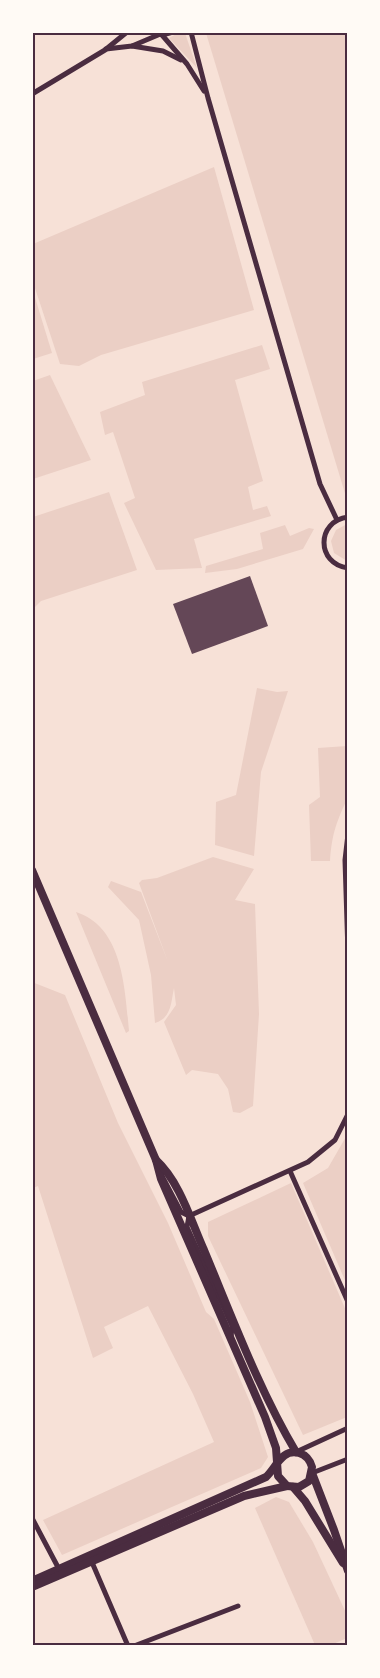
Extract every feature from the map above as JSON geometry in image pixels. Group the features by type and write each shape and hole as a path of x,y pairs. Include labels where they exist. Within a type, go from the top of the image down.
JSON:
{"street":[{"path":"32,94 105,50 127,32"},
{"path":"105,50 132,46 158,34 173,32"},
{"path":"191,32 208,98 320,484 337,520"},
{"path":"158,34 187,64 208,98"},
{"path":"132,46 163,51 187,64"},
{"path":"348,517 337,520 326,530 324,548 334,563 348,568"},
{"path":"348,834 346,878 348,953"},
{"path":"32,870 156,1160 158,1170 265,1417 276,1448 278,1476 305,1501 347,1570"},
{"path":"189,1216 308,1162 335,1140 348,1114"},
{"path":"156,1160 167,1171 189,1216 251,1359 296,1452 307,1457 312,1467 312,1473 347,1570"},
{"path":"158,1170 167,1181 181,1212 189,1216"},
{"path":"290,1171 348,1302"},
{"path":"189,1216 188,1227 232,1326 231,1340"},
{"path":"32,1587 60,1572 266,1477 284,1455 296,1452 348,1428"},
{"path":"91,1558 244,1496 305,1484 312,1473 348,1459"},
{"path":"32,1518 60,1572"},
{"path":"91,1558 128,1646"},
{"path":"32,1581 60,1572"},
{"path":"134,1646 238,1606"}],"shaded area":[{"path":"180,32 185,33 197,68 169,38"},
{"path":"206,33 347,33 347,500"},
{"path":"214,167 254,310 101,355 79,366 60,364 33,282 33,244"},
{"path":"33,291 52,353 32,359"},
{"path":"262,345 270,369 235,380 263,481 248,487 253,510 267,506 271,516 194,539 202,568 156,570 124,503 135,498 113,432 105,435 100,412 145,395 142,382"},
{"path":"50,375 91,460 33,479 33,381"},
{"path":"109,492 137,570 41,601 33,609 33,517"},
{"path":"347,524 347,561 334,553 331,541 336,530"},
{"path":"285,525 290,536 309,528 314,529 303,549 237,569 205,573 206,566 263,549 260,533"},
{"path":"257,688 277,692 288,691 261,772 254,856 215,845 216,802 236,795"},
{"path":"347,746 349,793 336,827 330,861 311,861 309,805 320,797 318,748"},
{"path":"213,857 254,869 235,900 255,904 259,1014 253,1106 240,1113 233,1112 228,1089 218,1074 192,1070 186,1075 164,1022 176,1005 174,988 168,1013 161,1021 155,1023 151,975 139,920 108,887 111,881 141,892 168,962 139,883 142,880 157,878"},
{"path":"76,912 92,920 104,931 119,961 126,997 129,1031 126,1033"},
{"path":"32,982 65,995 118,1123 168,1223 206,1312 214,1319 250,1402 268,1457 261,1468 62,1555 43,1520 214,1442 193,1394 148,1306 104,1327 113,1348 93,1358 38,1186 33,1188"},
{"path":"347,1135 347,1285 303,1183 328,1168"},
{"path":"291,1183 347,1313 347,1417 303,1435 208,1236 208,1222"},
{"path":"276,1497 289,1502 313,1542 347,1615 347,1638 331,1645 315,1645 255,1508"}],"building":[{"path":"250,576 268,626 192,654 173,604"}]}
